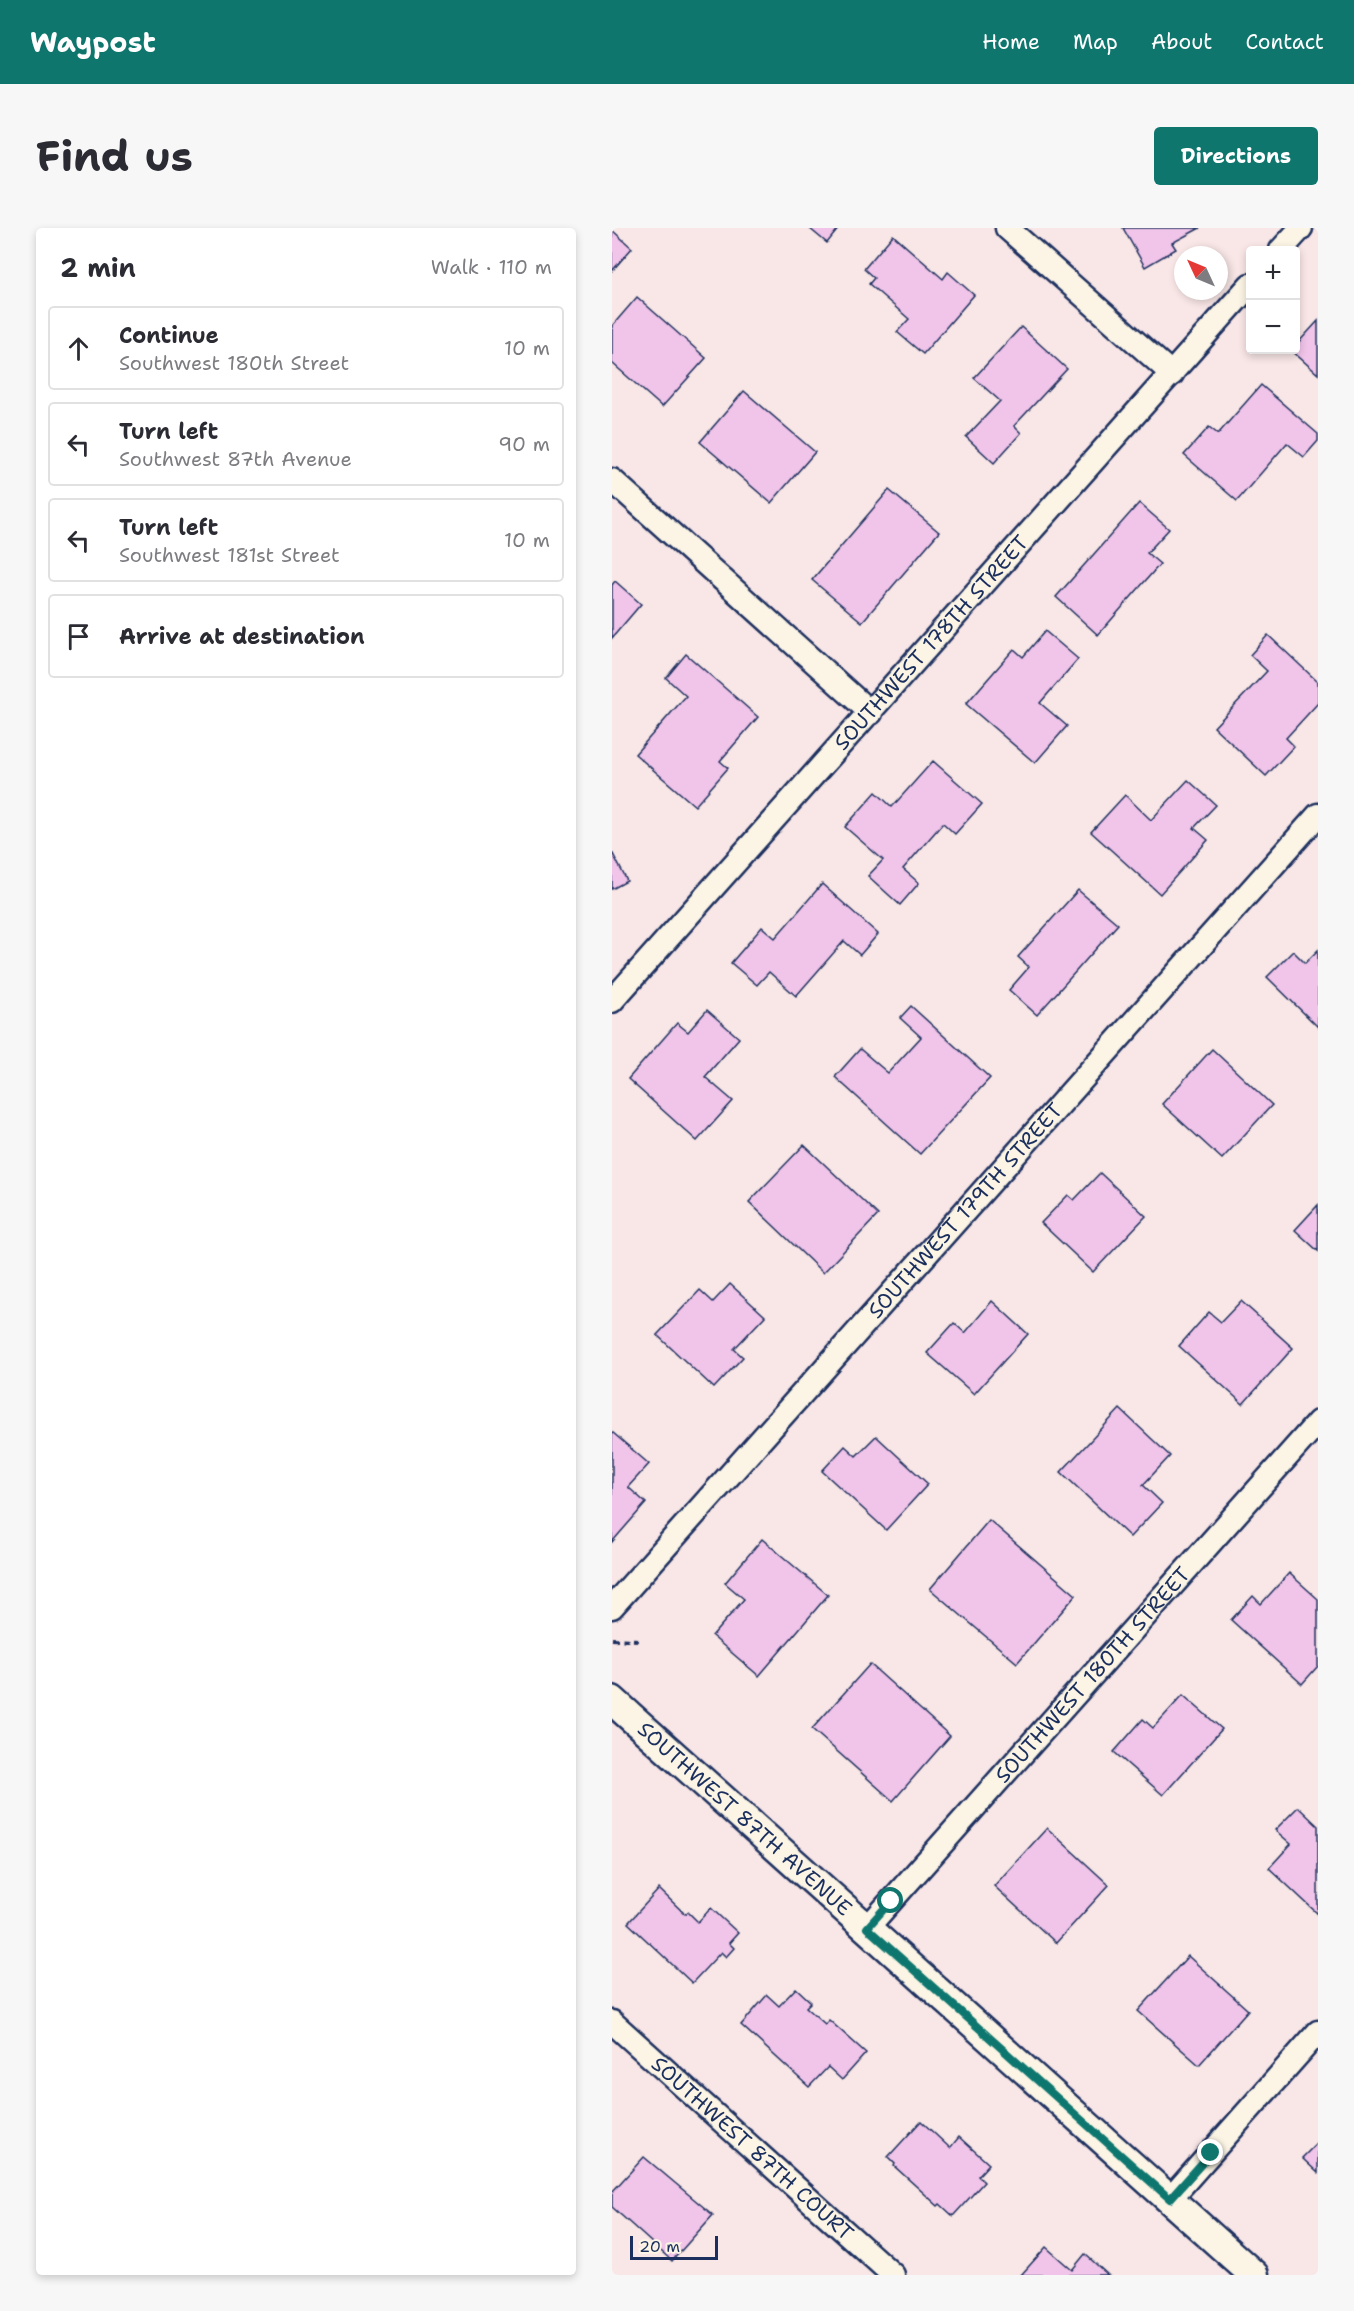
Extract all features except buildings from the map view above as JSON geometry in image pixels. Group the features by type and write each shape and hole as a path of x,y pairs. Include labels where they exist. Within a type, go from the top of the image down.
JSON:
{"street":[{"path":"1007,228 1172,374"},
{"path":"1285,246 1301,228"},
{"name":"SOUTHWEST 178TH STREET","path":"612,1001 1246,291"},
{"path":"612,480 871,713"},
{"name":"SOUTHWEST 179TH STREET","path":"612,1607 1318,815"},
{"name":"SOUTHWEST 180TH STREET","path":"867,1928 1318,1422"},
{"name":"SOUTHWEST 87TH AVENUE","path":"612,1700 1254,2275"},
{"name":"SOUTHWEST 87TH COURT","path":"612,2022 893,2275"},
{"path":"1170,2199 1318,2032"}],"path":[{"path":"612,1639 638,1640"}],"route":[{"path":"891,1901 867,1928 1170,2199 1211,2153"}]}
